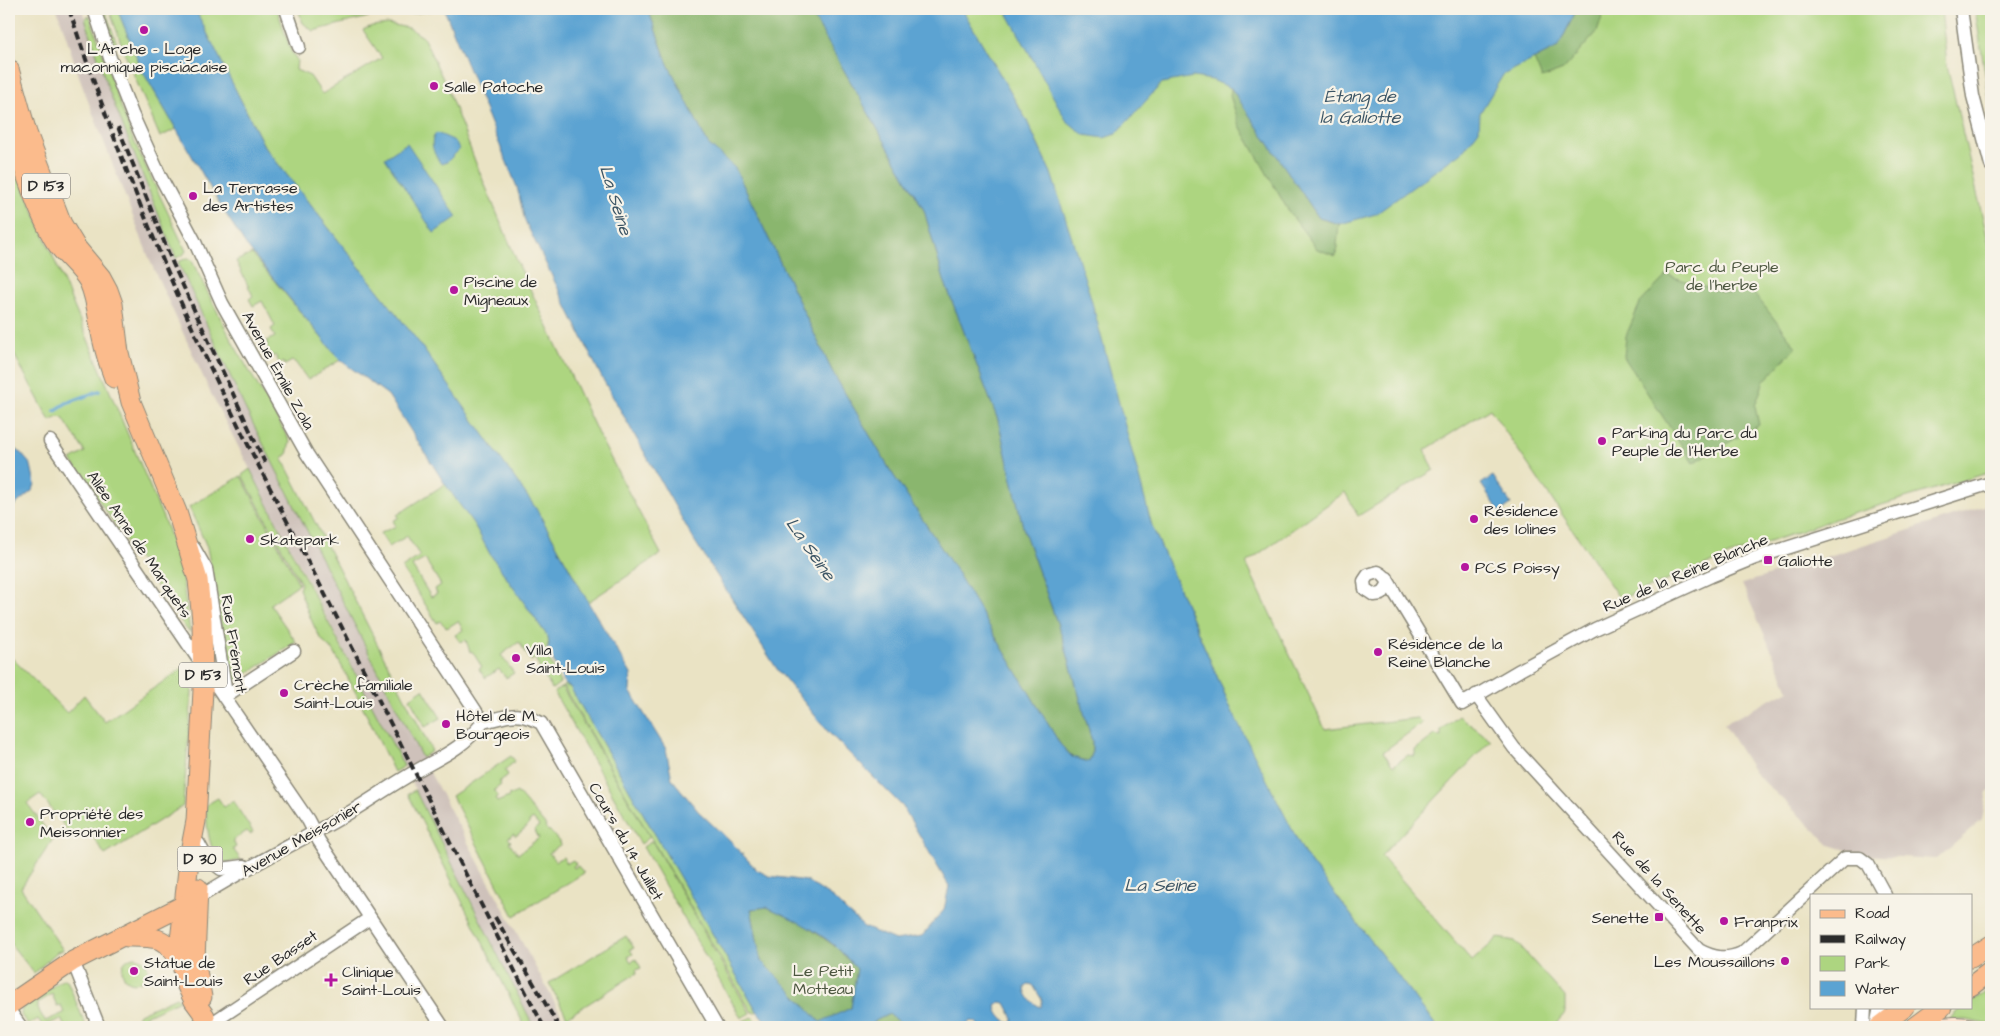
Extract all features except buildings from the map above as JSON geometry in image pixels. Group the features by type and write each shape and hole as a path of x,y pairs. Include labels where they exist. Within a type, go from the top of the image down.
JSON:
{"main road":[{"name":"D 153","path":"9,69 27,133 62,224 76,247 101,277 108,290 113,304 119,353 130,402 177,512 198,580 202,621 203,666 196,821 191,902 180,942 182,963 190,994 208,1023"},
{"name":"D 153","path":"9,119 43,218 53,238 66,257 89,282 98,313 104,350 115,380 130,402"},
{"name":"D 30","path":"196,821 199,844 191,902 195,960 208,1023"},
{"name":"Avenue Meissonier","path":"9,1005 73,962 191,902"},
{"path":"122,937 154,937 160,939 170,947 182,963"},
{"path":"1972,957 1991,945"},
{"path":"1972,963 1991,966"},
{"path":"1972,985 1991,971"},
{"path":"1878,1027 1904,1008"},
{"path":"1915,1027 1941,1008"},
{"path":"1940,1027 1969,1027"}],"street":[{"name":"Avenue Émile Zola","path":"94,9 110,58 132,114 160,176 201,254 222,303 307,454 483,722"},
{"path":"286,9 299,47"},
{"path":"1961,9 1973,96 1991,165"},
{"name":"Allée Anne de Marquets","path":"50,441 224,697"},
{"name":"Rue de la Reine Blanche","path":"1386,578 1462,704 1596,629 1720,572 1755,558 1991,483"},
{"name":"Rue Frémont","path":"183,531 206,569 225,687 224,697 308,820 370,918 443,1027"},
{"path":"224,697 294,651"},
{"name":"Rue de la Senette","path":"1476,695 1514,748 1699,950 1711,956 1723,958 1742,953 1845,858 1860,858 1868,864 1884,894"},
{"name":"Cours du 14 Juillet","path":"483,722 518,714 541,723 717,1027"},
{"name":"Avenue Meissonier","path":"191,902 314,832 407,776 450,754 474,734 483,722"},
{"path":"199,844 202,854 221,869 256,864"},
{"name":"Rue Basset","path":"208,1023 370,918"},
{"path":"73,962 99,1027"},
{"path":"1864,1027 1865,1008"},
{"path":"1878,1027 1880,1008"},
{"path":"9,1010 21,1027"}],"shaded area":[{"path":"57,9 82,9 109,91 178,262 244,406 422,758 568,1027 534,1027 447,857 404,766 212,396 151,263 83,88"},
{"path":"1990,504 1991,790 1987,793 1982,820 1937,859 1862,855 1830,845 1754,772 1724,724 1789,690 1742,584"}],"green space":[{"path":"101,9 105,9 117,44 112,43"},
{"path":"109,9 117,9 143,72 176,129 160,137 125,54"},
{"name":"Piscine de Migneaux","path":"195,9 277,9 291,51 297,60 296,70 310,76 322,94 382,58 363,30 372,26 388,24 409,28 423,37 446,85 477,166 517,261 599,436 661,554 588,602 537,510 417,340 264,146"},
{"path":"298,9 442,9 403,15 376,15 313,31 303,23"},
{"path":"648,9 809,9 924,210 944,280 998,420 1024,531 1064,642 1092,741 1092,754 1089,762 1072,757 1060,744 955,569 890,470 832,371 735,168 708,144 667,62"},
{"name":"Parc du Peuple de l'herbe","path":"962,9 1941,9 1947,65 1991,253 1991,472 1835,519 1729,556 1620,599 1490,409 1425,450 1434,470 1358,516 1345,492 1246,563 1325,729 1417,718 1422,723 1383,752 1393,766 1408,755 1415,756 1415,750 1435,735 1441,737 1441,730 1459,716 1491,740 1381,856 1472,961 1498,938 1515,941 1565,997 1565,1013 1553,1027 1437,1027 1305,855 1249,748 1152,526 1051,173 1026,119"},
{"path":"1577,9 1605,9 1597,32 1563,70 1542,78 1534,59 1558,47"},
{"path":"1975,9 1991,9 1991,112"},
{"path":"90,16 131,135 186,251 183,255 176,258 109,91 85,18"},
{"path":"1231,88 1319,218 1339,224 1336,256 1317,249 1289,212 1240,126 1230,96"},
{"path":"9,145 25,190 166,525 181,570 190,632 71,460 85,452 63,418 58,417 50,421 9,345"},
{"path":"252,254 340,360 308,380 295,362 292,361 285,365 283,362 280,364 275,355 272,357 266,346 268,345 266,341 275,337 271,329 275,326 262,301 253,306 249,299 253,296 236,261"},
{"path":"191,259 233,343 290,441 287,455 282,458 432,751 422,758 244,406 178,262"},
{"path":"1667,275 1727,294 1751,289 1796,347 1764,381 1755,406 1759,425 1693,463 1624,357 1626,336 1640,303"},
{"path":"250,469 404,766 394,772 333,650 327,646 317,632 299,589 301,584 242,475"},
{"path":"241,476 299,584 270,604 296,642 231,684 207,547 189,507"},
{"path":"445,484 475,526 490,554 548,637 546,649 536,657 547,654 560,683 552,689 535,658 531,661 519,642 501,655 514,673 506,678 499,669 485,678 479,669 482,667 472,651 470,652 466,640 460,642 455,635 463,630 458,621 447,628 440,621 437,623 402,568 420,556 407,536 389,547 380,533 396,526 393,521 399,517 397,515","holes":["425,559 441,585 435,589 437,594 431,597 412,566"]},
{"path":"9,655 67,713 84,695 105,722 190,663 193,680 183,806 105,855 87,828 74,839 40,794 27,803 53,839 21,888 63,950 57,952 34,973 9,942"},
{"path":"563,686 570,687 757,1011 755,1013 751,1011"},
{"path":"562,687 650,837 641,844 554,692"},
{"path":"423,689 441,718 425,727 410,698"},
{"path":"511,756 515,761 505,770 508,775 499,782 501,785 494,790 498,796 495,798 497,802 509,797 509,794 517,792 546,826 545,828 561,844 549,853 555,861 563,857 566,864 573,860 576,864 573,866 574,868 578,866 584,873 514,916 452,796","holes":["533,819 539,826 534,830 539,838 518,854 508,838 513,834 516,836"]},
{"path":"415,790 534,1027 525,1027 408,794"},
{"path":"218,798 224,807 233,801 253,832 250,834 247,831 233,840 236,847 233,849 241,860 225,862 219,859 212,846 209,837 206,805"},
{"path":"652,841 750,1013 741,1018 643,847"},
{"name":"Le Petit Motteau","path":"767,907 802,923 836,947 857,969 851,1008 820,1023 761,961 751,909"},
{"path":"626,936 634,948 630,950 633,954 628,957 631,962 636,959 641,968 636,970 637,973 567,1017 549,983"},
{"path":"135,957 144,961 148,970 144,979 135,983 126,979 122,970 126,961"},
{"path":"63,979 67,980 86,1026 65,1027 61,1019 43,1026 38,1019 28,1025 21,1015 22,1008","holes":["52,994 57,1006 61,1005 64,1013 45,1021 38,1009 38,1003"]},
{"path":"1991,990 1991,1025 1967,1020 1949,1020 1962,1008 1972,1008 1972,1000"},
{"path":"176,997 180,1000 140,1018 143,1026 132,1027 139,1014"},
{"path":"889,1014 904,1027 873,1027 873,1022"},
{"path":"752,1017 761,1027 747,1027 743,1021"}],"water":[{"name":"La Seine","path":"117,9 195,9 264,146 417,340 537,510 588,602 631,674 630,691 666,749 672,779 698,811 757,870 769,876 807,881 834,899 864,927 895,940 922,936 944,910 949,886 903,807 830,734 777,669 694,540 601,376 525,221 517,187 444,9 648,9 667,62 708,144 735,168 832,371 890,470 955,569 1060,744 1072,757 1089,762 1092,754 1092,741 1064,642 1024,531 998,420 944,280 924,210 809,9 962,9 1026,119 1051,173 1090,295 1152,526 1232,711 1305,855 1437,1027 979,1027 976,1022 971,1021 968,1023 968,1027 904,1027 889,1014 873,1022 873,1027 770,1027 757,1011 570,687 565,685 548,649 548,637 490,554 475,526 445,484 388,395 340,360 245,244 143,72","holes":["767,907 819,934 838,949 857,969 851,1008 820,1022 761,961 751,909","1028,984 1033,985 1042,1000 1041,1007 1030,999 1026,994 1025,987","1000,1002 1005,1003 1013,1018 1012,1024 1001,1017 996,1005"]},
{"name":"Étang de la Galiotte","path":"1005,9 1577,9 1558,47 1503,75 1480,113 1479,130 1464,150 1376,214 1340,224 1319,218 1231,88 1212,80 1193,77 1162,83 1116,134 1104,138 1084,135 1066,120"},
{"path":"437,133 453,140 460,149 447,162 441,164 434,153 432,144"},
{"path":"407,143 457,217 434,233 385,158"},
{"path":"9,446 20,452 31,465 35,484 33,490 9,510"},
{"path":"1493,476 1511,504 1500,512 1481,484"}],"waterway":[{"path":"55,411 67,403 99,391"}],"railway":[{"path":"69,9 99,97 132,184 167,271 205,356 261,471 544,1027"},
{"path":"118,127 173,264 265,463"},
{"path":"495,917 559,1027"}],"place":[{"name":"L'Arche - Loge maconnique pisciacaise","path":"144,30"},
{"name":"Salle Patoche","path":"434,86"},
{"name":"La Terrasse des Artistes","path":"193,196"},
{"name":"Piscine de Migneaux","path":"454,290"},
{"name":"Parking du Parc du Peuple de l'Herbe","path":"1602,441"},
{"name":"Résidence des Iolines","path":"1474,519"},
{"name":"Skatepark","path":"250,539"},
{"name":"Galiotte","path":"1768,560"},
{"name":"PCS Poissy","path":"1465,567"},
{"name":"Résidence de la Reine Blanche","path":"1378,652"},
{"name":"Villa Saint-Louis","path":"516,658"},
{"name":"Crèche familiale Saint-Louis","path":"284,693"},
{"name":"Hôtel de M. Bourgeois","path":"446,724"},
{"name":"Propriété des Meissonnier","path":"30,822"},
{"name":"Senette","path":"1659,917"},
{"name":"Franprix","path":"1724,921"},
{"name":"Les Moussaillons","path":"1785,961"},
{"name":"Statue de Saint-Louis","path":"134,971"},
{"name":"Clinique Saint-Louis","path":"331,980"}]}
